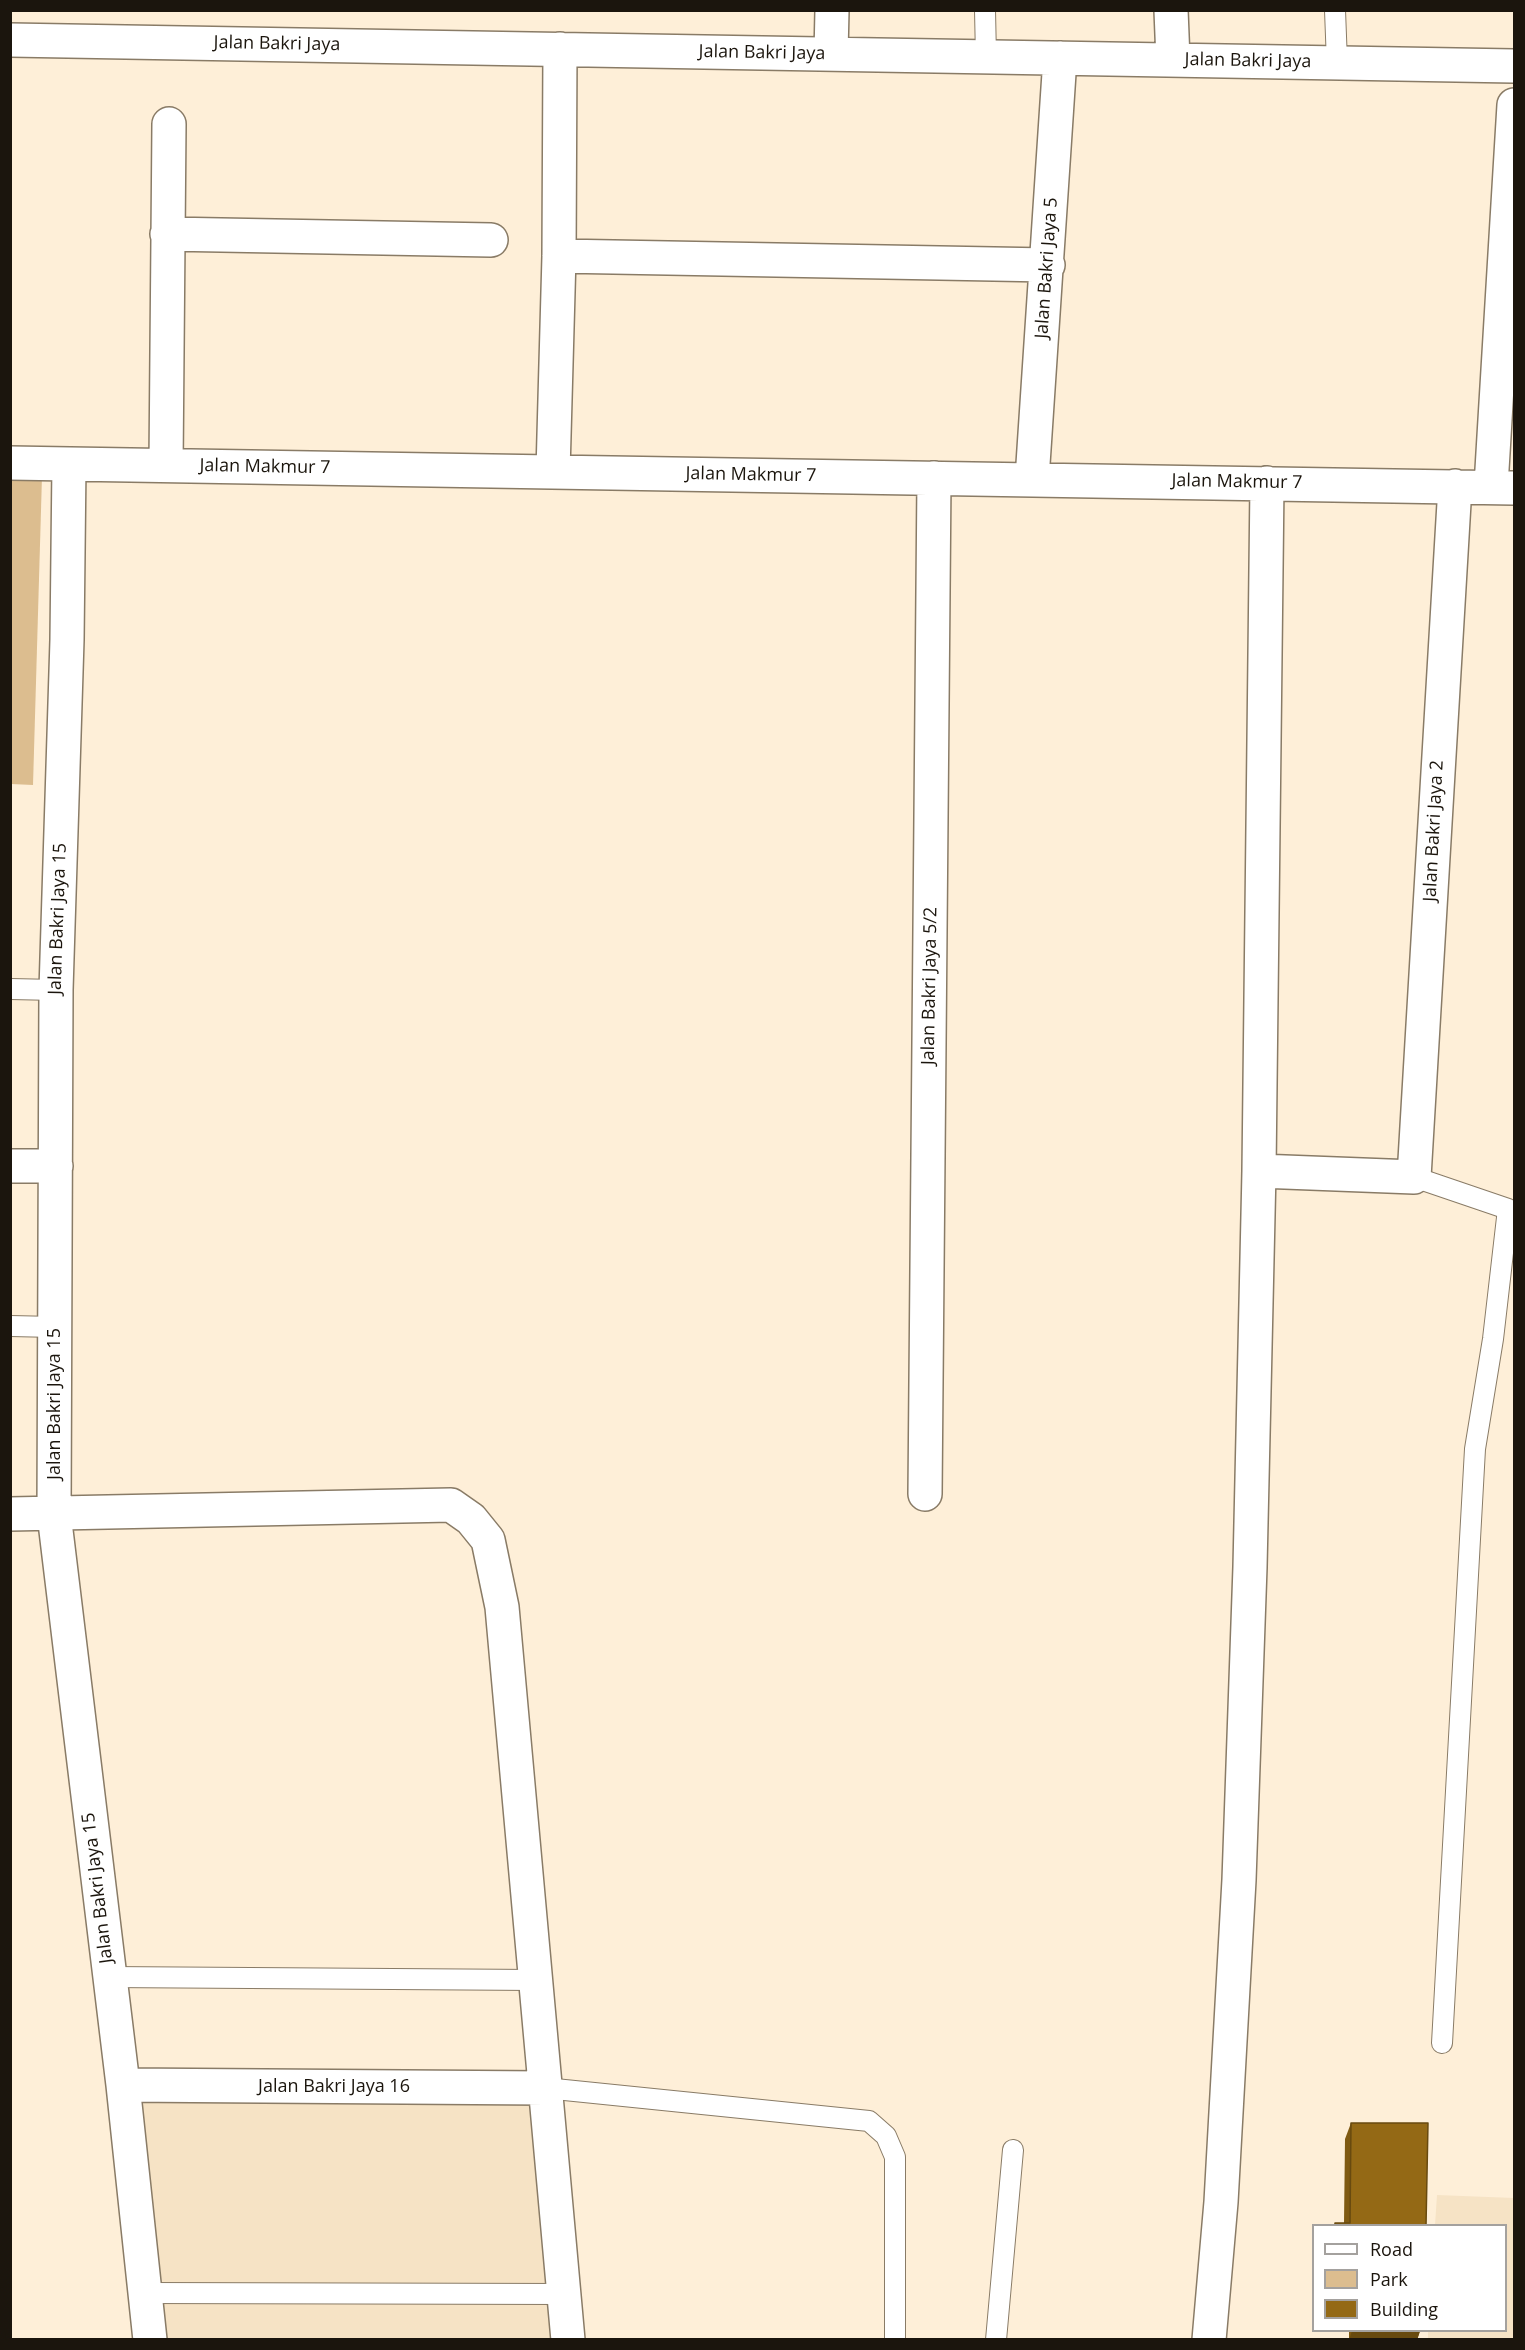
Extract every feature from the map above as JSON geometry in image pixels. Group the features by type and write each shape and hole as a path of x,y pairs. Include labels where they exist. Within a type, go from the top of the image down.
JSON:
{"street":[{"path":"831,10 831,54"},
{"path":"1171,10 1173,60"},
{"name":"Jalan Bakri Jaya","path":"10,40 1515,66"},
{"path":"553,471 559,256 560,49"},
{"name":"Jalan Bakri Jaya 5","path":"1032,479 1060,58"},
{"path":"1503,487 1515,105"},
{"path":"166,465 169,124"},
{"path":"167,234 491,240"},
{"path":"559,256 1048,265"},
{"name":"Jalan Makmur 7","path":"10,463 1503,487"},
{"name":"Jalan Bakri Jaya 15","path":"69,464 67,640 56,990 54,1514 108,1977 123,2085 150,2340"},
{"name":"Jalan Bakri Jaya 5/2","path":"925,1494 934,478"},
{"path":"1209,2340 1221,2202 1239,1880 1259,1171 1267,483"},
{"name":"Jalan Bakri Jaya 2","path":"1414,1176 1455,486"},
{"path":"10,1166 56,1166"},
{"path":"1259,1171 1414,1176"},
{"path":"10,1514 451,1505 471,1519 488,1540 502,1607 568,2340"},
{"name":"Jalan Bakri Jaya 16","path":"123,2085 545,2088"}],"lane":[{"path":"985,10 986,57"},
{"path":"1335,10 1337,63"},
{"path":"10,989 56,990"},
{"path":"1414,1176 1511,1210 1475,1449 1442,2043"},
{"path":"10,1326 55,1327"},
{"path":"108,1977 536,1980"},
{"path":"545,2088 869,2121 885,2136 895,2157 895,2340"},
{"path":"996,2340 1013,2150"},
{"path":"145,2293 564,2294"}],"shaded area":[{"path":"108,2072 555,2073 583,2339 134,2339"},
{"path":"1437,2195 1514,2198 1514,2339 1428,2339 1428,2332 1507,2332 1507,2224 1435,2224"}],"green space":[{"path":"11,476 42,476 33,785 11,784"}],"building":[{"path":"1351,2123 1428,2123 1426,2224 1335,2224 1350,2223"}]}
